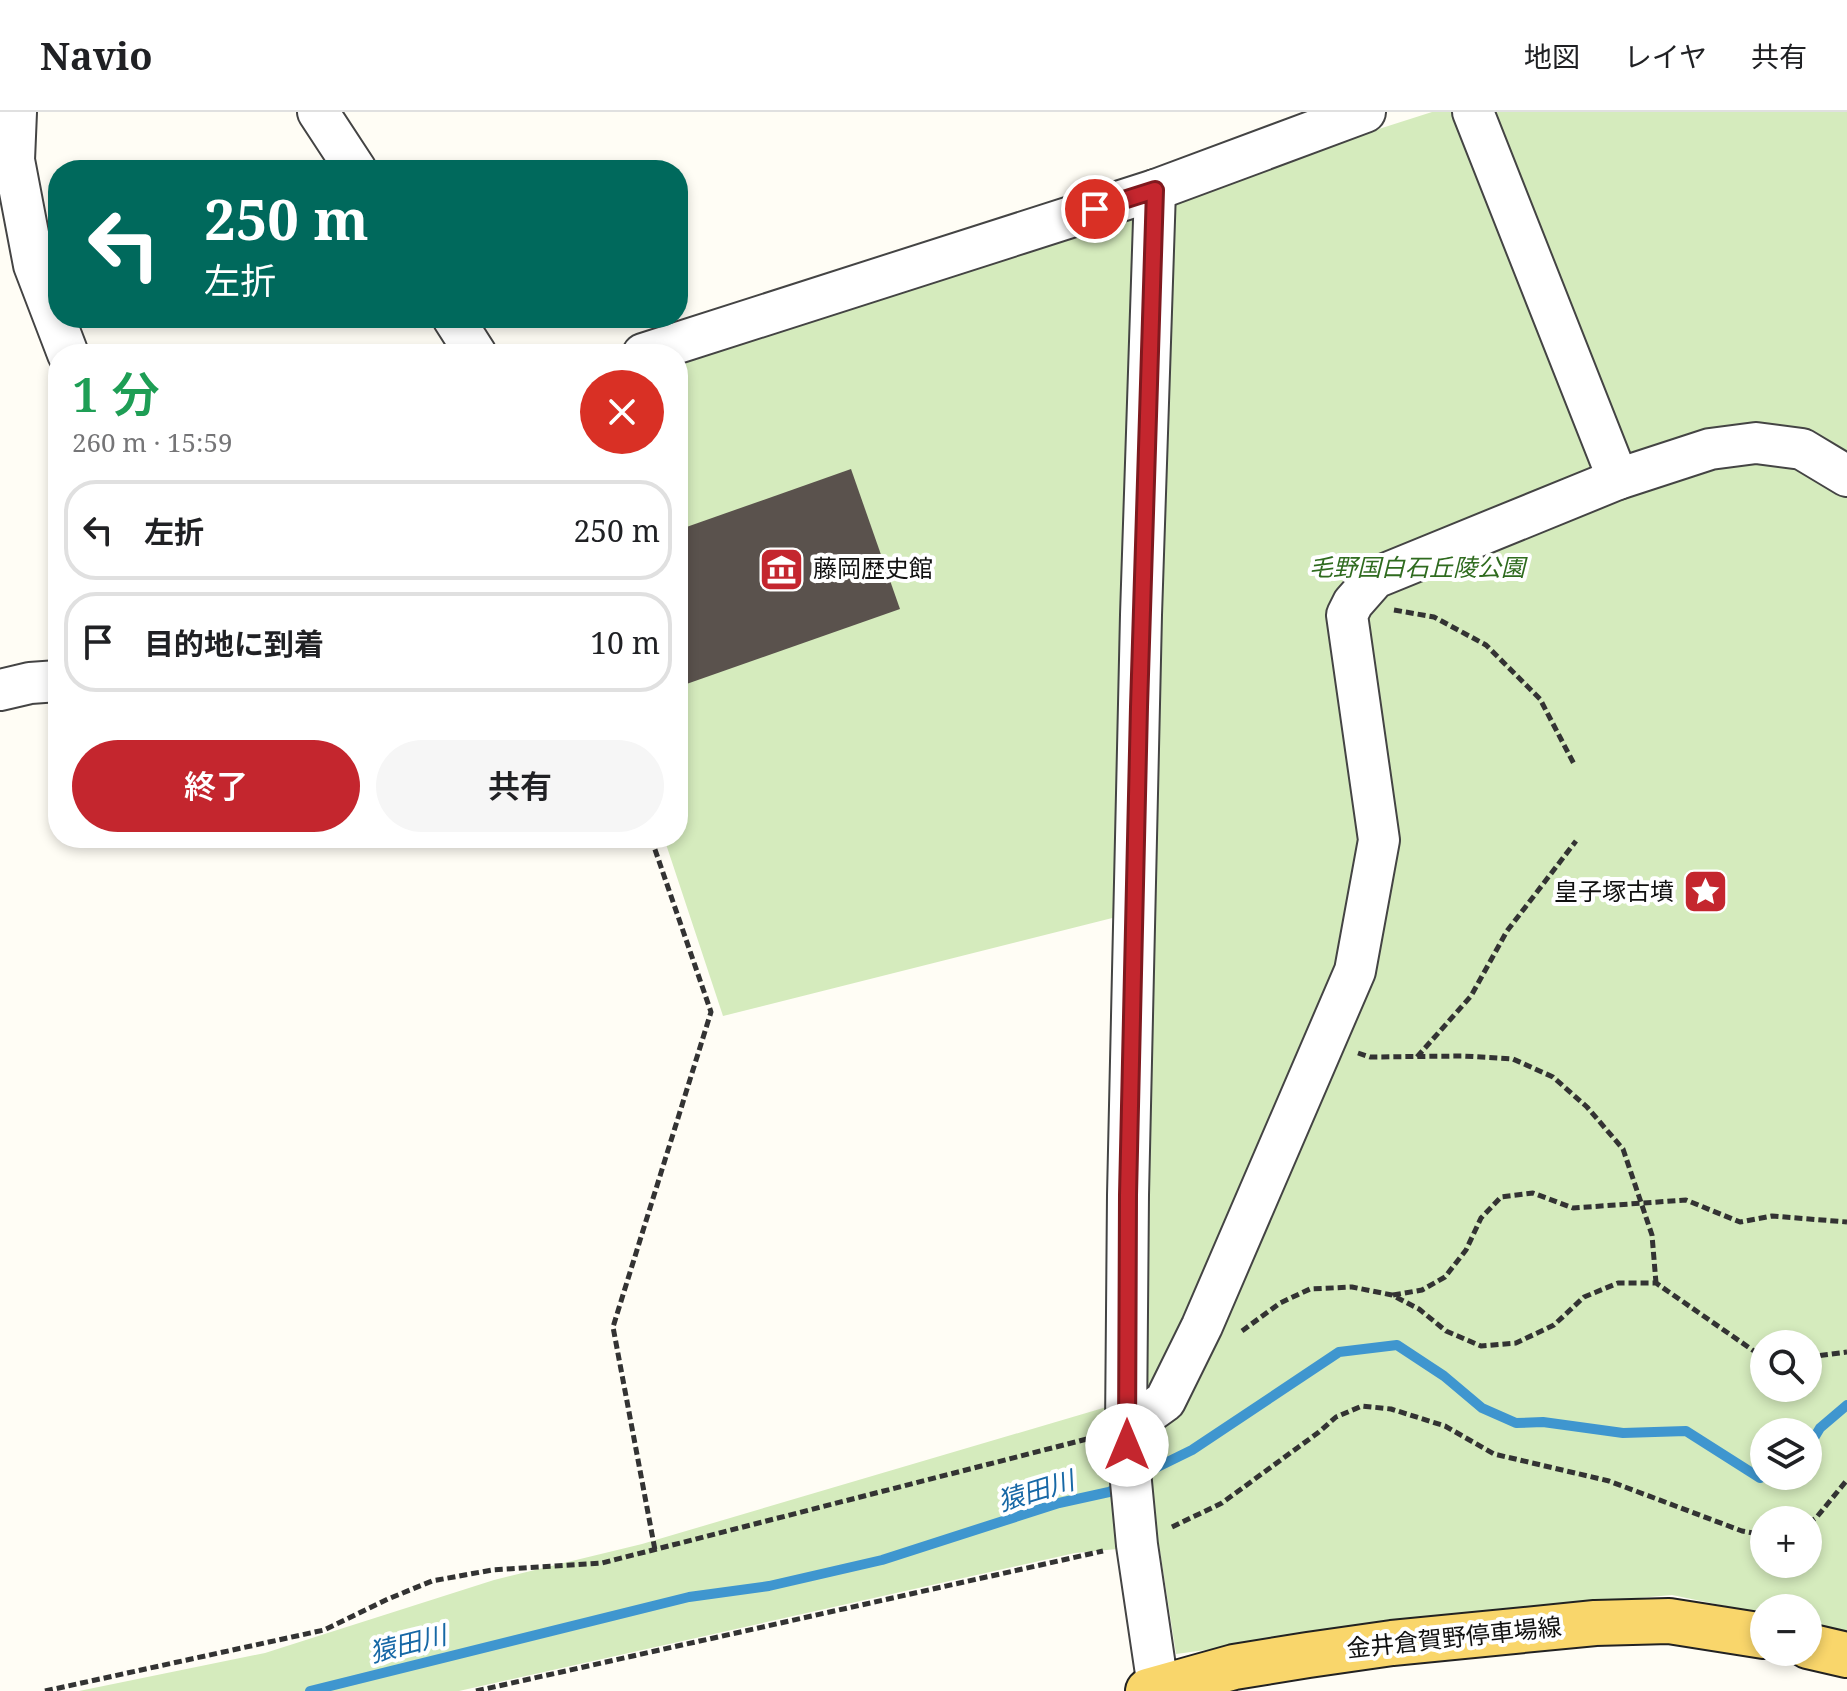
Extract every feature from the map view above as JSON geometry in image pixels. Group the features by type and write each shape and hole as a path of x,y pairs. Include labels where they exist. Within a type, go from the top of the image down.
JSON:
{"main road":[{"name":"金井倉賀野停車場線","path":"1153,1689 1234,1667 1308,1655 1392,1643 1595,1623 1669,1621 1750,1634"},
{"path":"1822,1649 1847,1655"}],"street":[{"path":"16,112 14,160 34,265 48,302"},
{"path":"318,112 349,160"},
{"path":"674,344 1155,190 1365,112"},
{"path":"1473,112 1618,479"},
{"path":"1153,1689 1126,1437 1140,662 1155,190"},
{"path":"1126,1437 1165,1401 1202,1326 1355,971 1379,840 1347,615 1353,603 1375,578 1618,479 1710,449 1756,443 1802,449 1847,476"},
{"path":"0,690 48,682"}],"path":[{"path":"1353,603 1434,617 1486,645 1540,699 1574,764"},
{"path":"1417,1057 1471,996 1507,931 1576,841"},
{"path":"654,848 711,1012 613,1327 655,1550"},
{"path":"1326,1040 1370,1057 1513,1059 1553,1077 1587,1107 1623,1149 1652,1235 1656,1283"},
{"path":"1392,1295 1422,1290 1445,1277 1466,1250 1481,1218 1501,1197 1533,1193 1573,1208 1686,1200 1740,1222 1772,1216 1847,1222"},
{"path":"1234,1338 1280,1303 1310,1289 1352,1287 1392,1295 1419,1309 1446,1331 1481,1346 1516,1343 1554,1325 1584,1297 1618,1283 1656,1283 1750,1348"},
{"path":"1822,1355 1847,1352"},
{"path":"476,1691 1076,1556 1222,1503 1336,1417 1362,1406 1391,1409 1445,1426 1494,1454 1609,1481 1750,1532"},
{"path":"45,1691 324,1630 432,1581 492,1570 602,1563 1126,1437"},
{"path":"1822,1511 1847,1480"}],"green space":[{"name":"毛野国白石丘陵公園","path":"1432,112 1847,112 1847,1638 1822,1631 1822,1594 1750,1594 1750,1611 1672,1595 1492,1611 1176,1654 1159,1545 1075,1553 459,1691 79,1691 265,1653 494,1580 642,1544 1137,1398 1152,908 723,1016 667,848 688,848 688,359 1113,214"}],"building":[{"name":"藤岡歴史館","path":"851,469 900,609 688,683 688,526"}],"waterway":[{"name":"猿田川","path":"1139,1476 1192,1450 1339,1352 1397,1345 1444,1376 1482,1408 1516,1423 1543,1422 1623,1433 1686,1431 1750,1472"},
{"name":"猿田川","path":"1822,1426 1847,1405"},
{"name":"猿田川","path":"310,1691 689,1597 769,1586 882,1560 1121,1486"}],"place":[{"name":"藤岡歴史館","path":"782,569"},
{"name":"皇子塚古墳","path":"1705,892"}],"route":[{"path":"1095,209 1155,190 1128,1195 1127,1445"}]}
